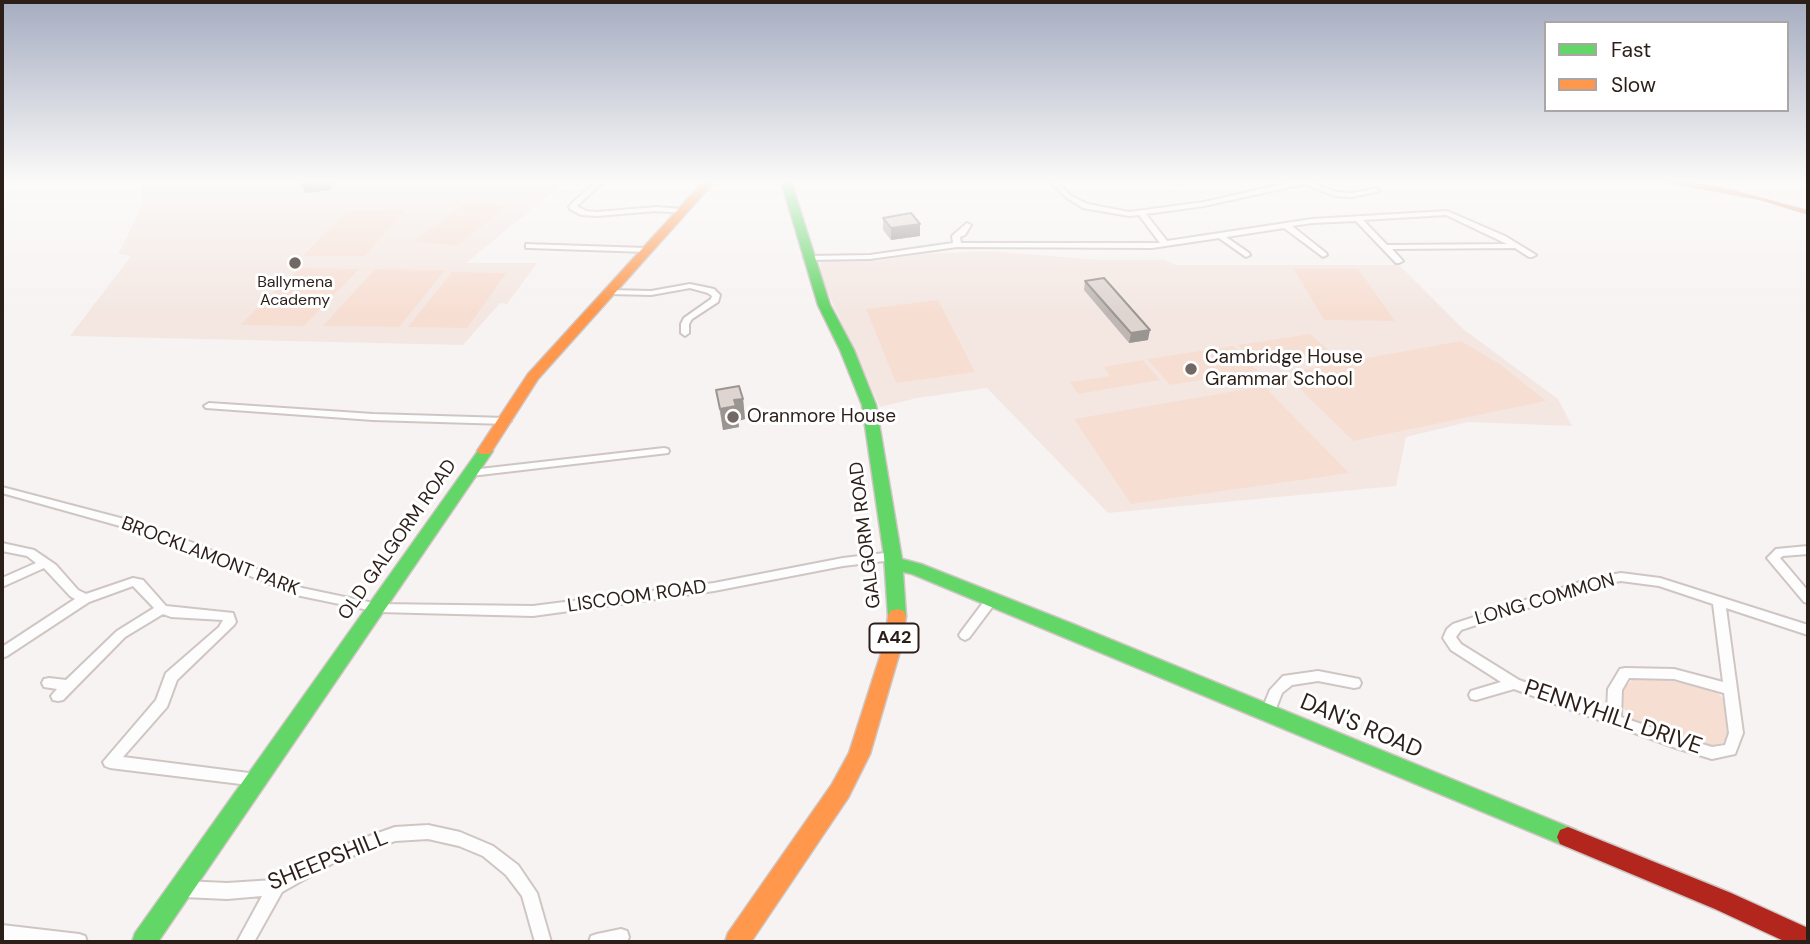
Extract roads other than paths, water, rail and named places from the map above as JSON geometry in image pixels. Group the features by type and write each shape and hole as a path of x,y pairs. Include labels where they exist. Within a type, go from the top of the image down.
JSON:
{"street":[{"name":"OLD GALGORM ROAD","path":"144,942 471,473 533,377 670,225"},
{"name":"GALGORM ROAD","path":"737,942 840,792 859,754 894,641 898,604 894,560 869,405 847,350 824,305 799,225"},
{"path":"957,245 956,236 962,233 967,225"},
{"path":"1149,225 1166,245"},
{"path":"808,258 870,257 957,245 1166,245 1292,225"},
{"path":"1364,225 1399,261"},
{"path":"1472,225 1532,255"},
{"path":"1287,226 1323,255"},
{"path":"1222,237 1246,255"},
{"path":"528,246 646,250"},
{"path":"1385,247 1516,246"},
{"path":"610,292 651,293 690,286 711,290 716,295 715,300 688,318 685,333"},
{"path":"209,406 384,417 506,421"},
{"path":"471,473 664,451"},
{"name":"BROCKLAMONT PARK","path":"2,490 136,527 300,592 378,608"},
{"path":"2,547 30,553 45,563 74,593 85,599"},
{"path":"1808,550 1785,551 1773,556 1776,564 1808,599"},
{"name":"DAN'S ROAD","path":"894,560 1723,901 1808,940"},
{"name":"LISCOOM ROAD","path":"378,608 533,611 714,587 843,562 894,560"},
{"path":"2,583 45,563"},
{"name":"LONG COMMON","path":"1449,638 1457,627 1604,579 1629,577 1653,580 1808,630"},
{"path":"2,653 85,599 133,582 143,586 162,608 186,614 229,616 230,622 171,677 162,703 110,762 257,780"},
{"path":"965,635 992,599"},
{"name":"PENNYHILL DRIVE","path":"1449,638 1456,647 1514,684 1712,753 1730,750 1736,733 1719,601"},
{"path":"58,696 121,634 162,608"},
{"path":"1614,719 1615,689 1625,673 1674,674 1729,690"},
{"path":"1268,712 1277,690 1288,680 1318,676 1354,683"},
{"path":"49,683 68,685"},
{"name":"PENNYHILL DRIVE","path":"1476,695 1514,684"},
{"name":"SHEEPSHILL","path":"181,889 226,891 276,887 330,857 395,834 429,832 460,839 488,851 512,870 529,893 543,942"},
{"path":"245,942 276,887"},
{"path":"2,933 79,942"},
{"path":"597,942 621,937"}],"place":[{"name":"Ballymena Academy","path":"295,263"},
{"name":"Cambridge House Grammar School","path":"1191,369"},
{"name":"Oranmore House","path":"733,417"}]}
